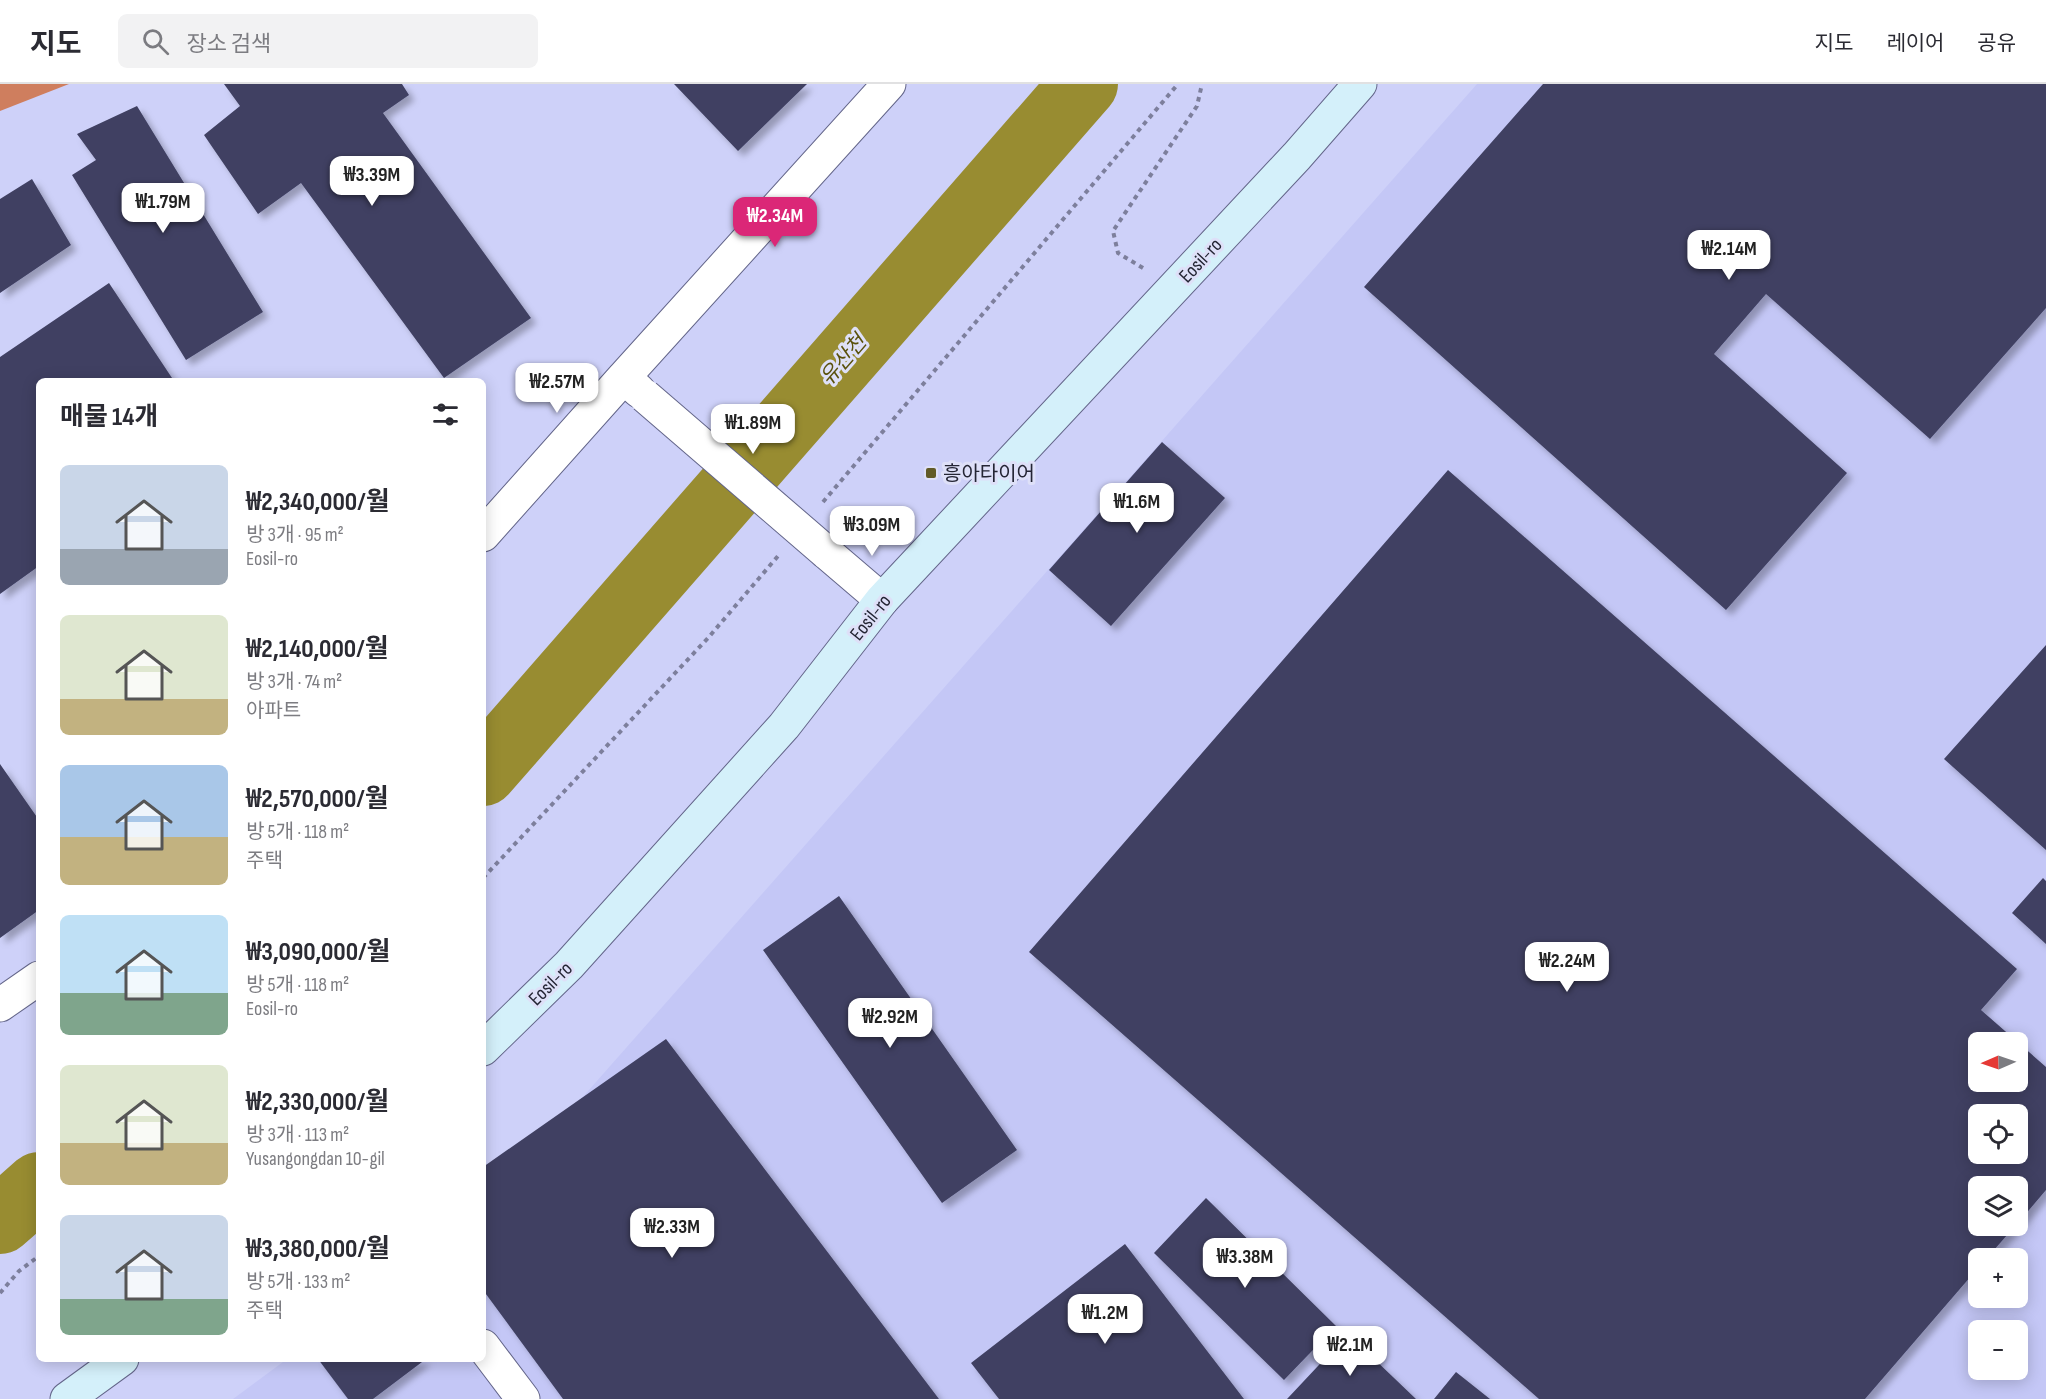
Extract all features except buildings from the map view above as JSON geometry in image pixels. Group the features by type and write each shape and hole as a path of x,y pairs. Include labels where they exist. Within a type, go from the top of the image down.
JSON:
{"main road":[{"name":"Eosil-ro","path":"486,1046 569,964 784,726 882,600 1297,156 1360,84"},
{"path":"67,1399 118,1362"}],"street":[{"path":"486,532 634,386 889,84"},
{"path":"634,386 882,600"},
{"path":"0,1005 36,980"},
{"path":"486,1350 523,1399"}],"path":[{"path":"816,511 1178,84"},
{"path":"1174,288 1118,253 1113,231 1197,106 1202,84"},
{"path":"486,875 708,638 785,547"},
{"path":"0,1293 19,1271 36,1258"}],"shaded area":[{"path":"0,84 69,84 0,111"},
{"path":"1477,84 2046,84 2046,1399 233,1399 283,1362 486,1362 486,1207"}],"waterway":[{"name":"유산천","path":"486,769 1084,84"},
{"name":"유산천","path":"0,1220 36,1189"}],"place":[{"name":"흥아타이어","path":"931,473"}]}
